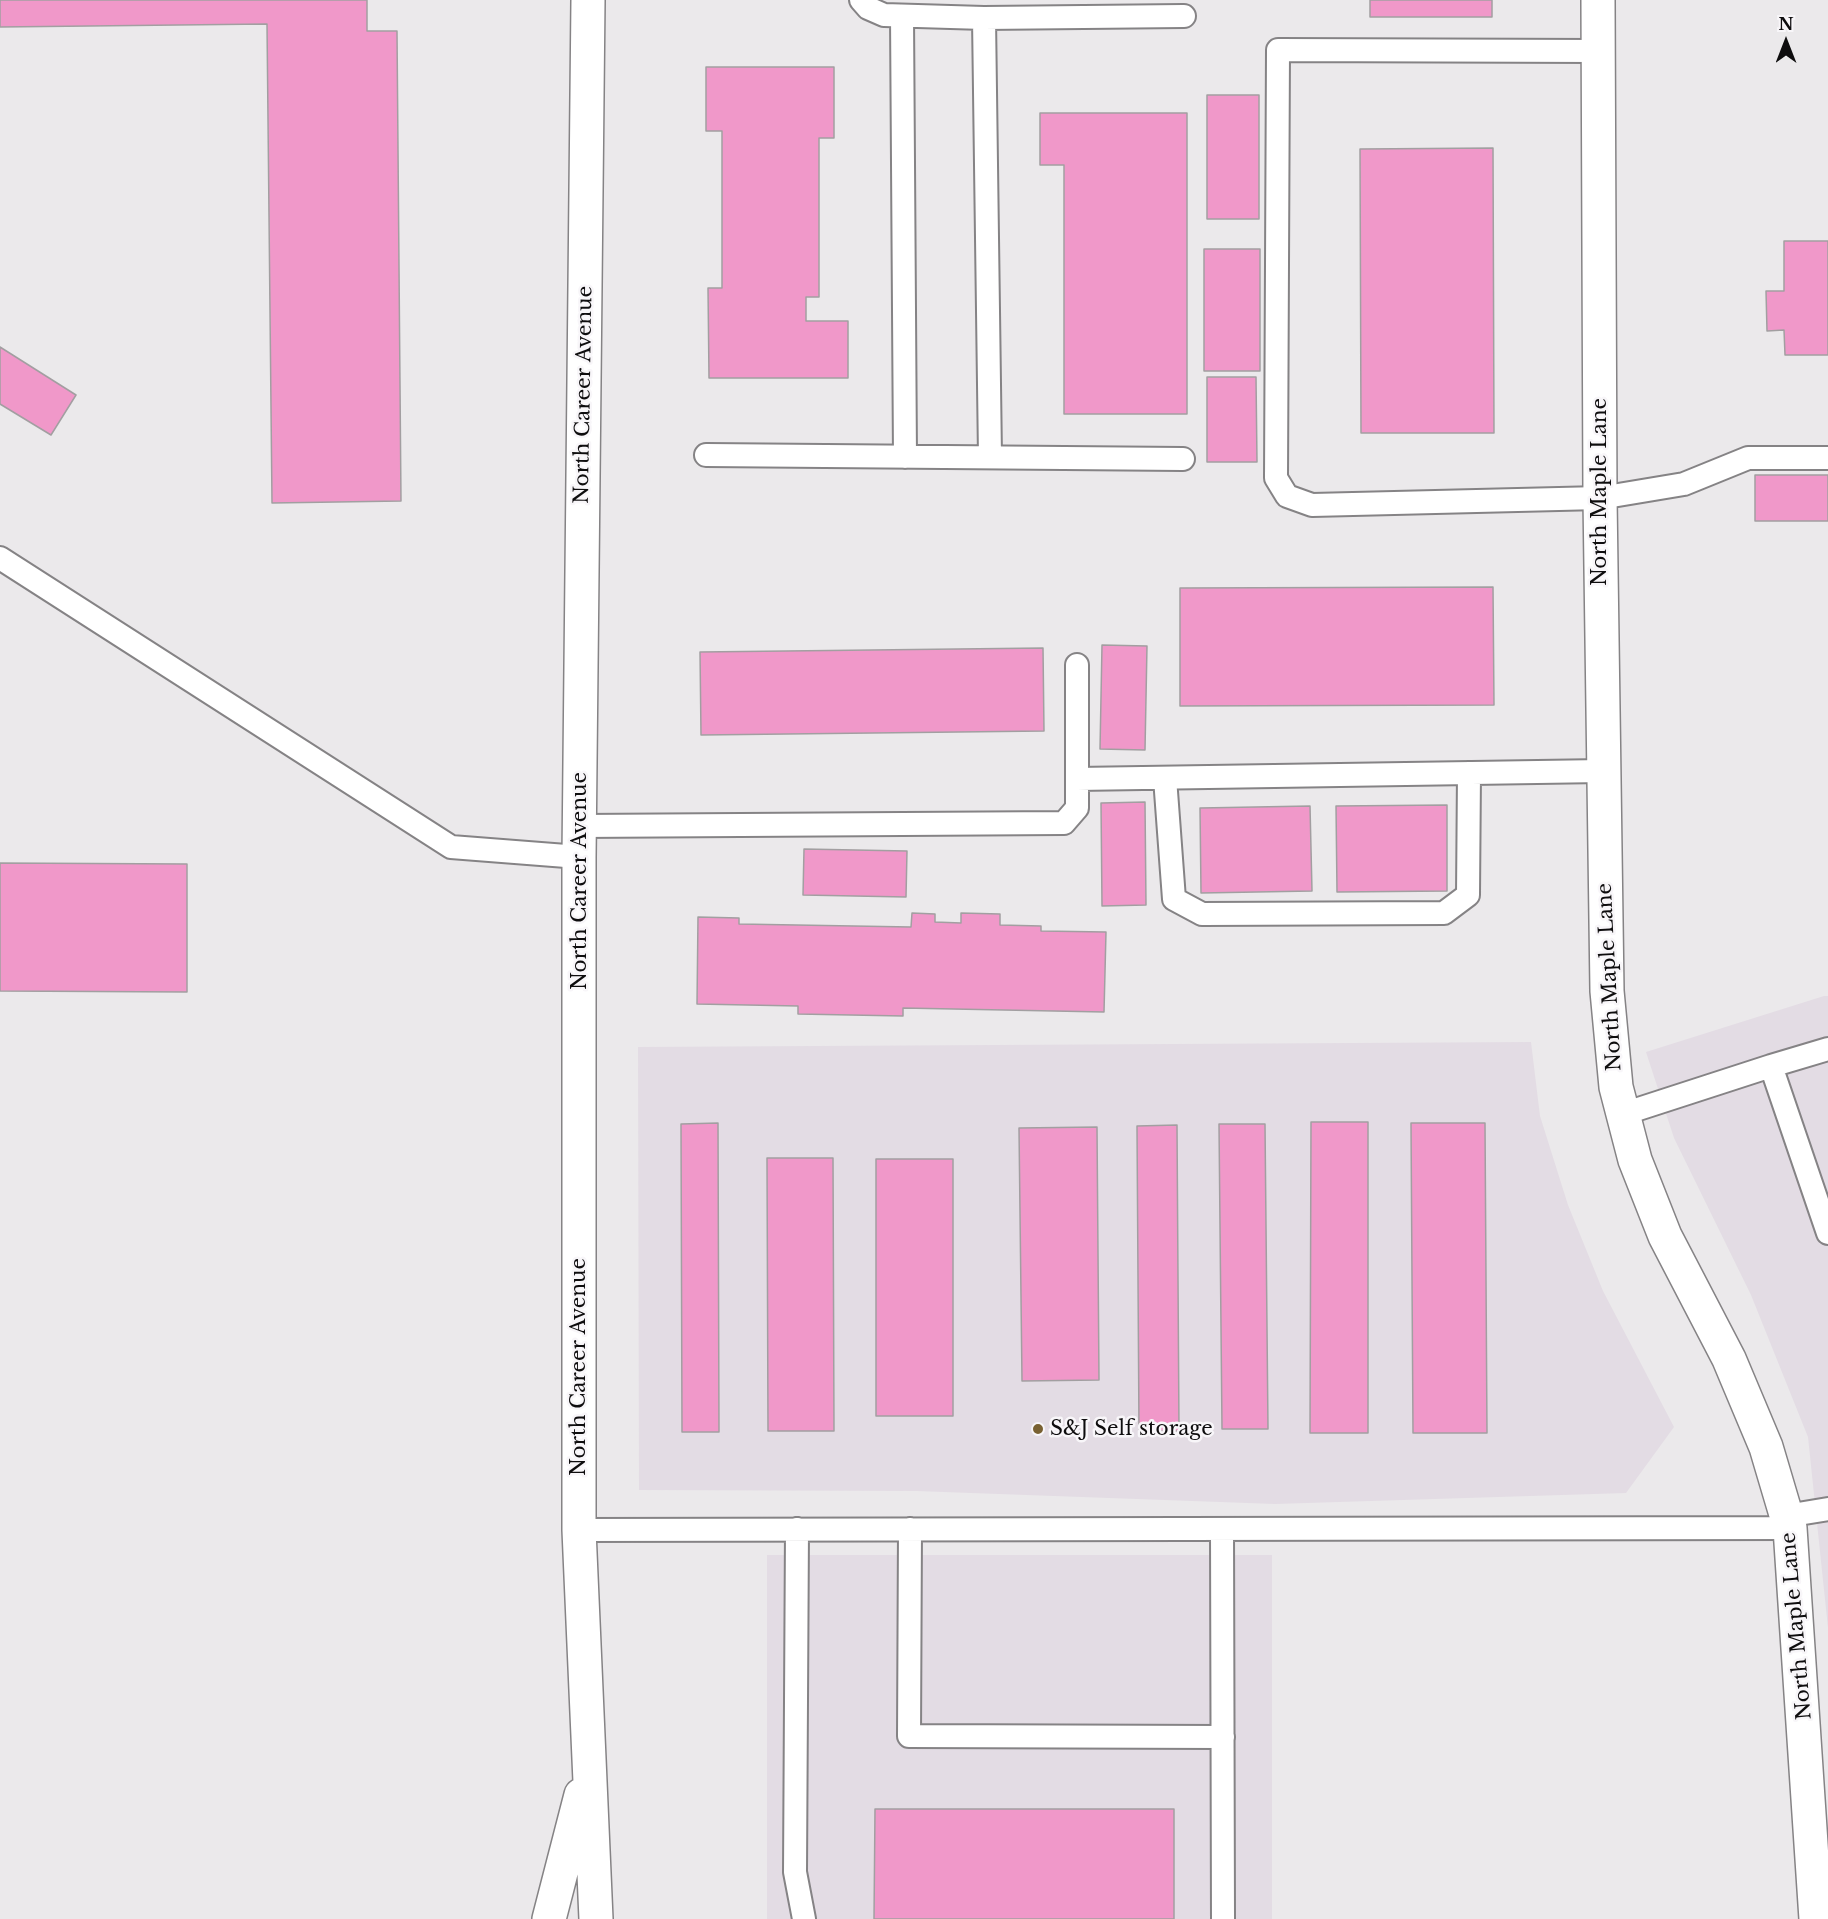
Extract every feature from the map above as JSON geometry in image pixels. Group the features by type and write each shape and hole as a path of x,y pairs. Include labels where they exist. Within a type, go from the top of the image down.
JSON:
{"street":[{"name":"North Career Avenue","path":"588,0 579,842 579,1530 596,1919"},
{"name":"North Maple Lane","path":"1598,0 1603,771 1607,991 1616,1088 1635,1160 1665,1236 1730,1359 1766,1447 1788,1522 1816,1919"},
{"name":"North Career Avenue","path":"549,1919 590,1761"}],"lane":[{"path":"861,0 868,8 884,15 902,16 984,18 1184,16"},
{"path":"902,16 905,457"},
{"path":"984,18 990,457"},
{"path":"1599,51 1278,50 1276,478 1287,496 1312,505 1600,498 1684,484 1748,458 1828,458"},
{"path":"706,454 1183,459"},
{"path":"0,558 451,847 1064,823 1077,808 1077,665"},
{"path":"1077,779 1603,771"},
{"path":"1165,778 1174,899 1202,914 1444,913 1468,895 1469,773"},
{"path":"1623,1114 1828,1049"},
{"path":"1771,1066 1828,1233"},
{"path":"579,1530 1222,1529 1788,1522 1828,1509"},
{"path":"797,1529 795,1872 804,1919"},
{"path":"910,1529 909,1736 1223,1737"},
{"path":"1222,1529 1223,1919"}],"shaded area":[{"path":"1828,996 1828,1628 1808,1437 1751,1295 1674,1138 1646,1052"},
{"path":"1531,1042 1540,1116 1568,1205 1603,1291 1674,1427 1626,1493 1275,1504 916,1491 639,1490 638,1047"},
{"path":"767,1555 1272,1555 1272,1919 767,1919"}],"building":[{"path":"0,0 367,0 367,31 397,31 401,501 272,503 267,24 0,27"},
{"path":"1370,0 1492,0 1492,17 1370,17"},
{"path":"706,67 834,67 834,138 819,138 819,297 806,297 806,321 848,321 848,378 709,378 708,288 722,288 722,131 706,131"},
{"path":"1207,95 1259,95 1259,219 1207,219"},
{"path":"1040,113 1187,113 1187,414 1064,414 1064,165 1040,165"},
{"path":"1493,148 1494,433 1361,433 1360,149"},
{"path":"1784,241 1828,241 1828,355 1785,355 1784,330 1767,331 1766,291 1784,291"},
{"path":"1204,249 1260,249 1260,371 1204,371"},
{"path":"0,347 76,395 51,435 0,404"},
{"path":"1207,377 1256,377 1257,462 1207,462"},
{"path":"1755,475 1828,475 1828,521 1755,521"},
{"path":"1493,587 1494,705 1180,706 1180,588"},
{"path":"1102,645 1147,646 1145,750 1100,749"},
{"path":"1043,648 1044,731 701,735 700,652"},
{"path":"1145,802 1146,905 1102,906 1101,803"},
{"path":"1447,805 1447,891 1337,892 1336,806"},
{"path":"1310,806 1312,891 1201,893 1200,808"},
{"path":"804,849 907,851 906,897 803,895"},
{"path":"0,863 187,864 187,992 0,991"},
{"path":"912,913 935,914 935,922 961,923 961,913 1000,914 1000,925 1041,926 1041,931 1106,932 1104,1012 903,1008 903,1016 798,1014 798,1006 697,1004 698,917 739,918 739,924 911,927"},
{"path":"1311,1122 1368,1122 1368,1433 1310,1433"},
{"path":"718,1123 719,1432 682,1432 681,1124"},
{"path":"1411,1123 1485,1123 1487,1433 1413,1433"},
{"path":"1219,1124 1265,1124 1268,1429 1222,1429"},
{"path":"1177,1125 1179,1431 1139,1431 1137,1126"},
{"path":"1097,1127 1099,1380 1022,1381 1019,1128"},
{"path":"767,1158 833,1158 834,1431 768,1431"},
{"path":"876,1159 953,1159 953,1416 876,1416"},
{"path":"875,1809 1174,1809 1174,1919 874,1919"}],"place":[{"name":"S&J Self storage","path":"1038,1429"}]}
